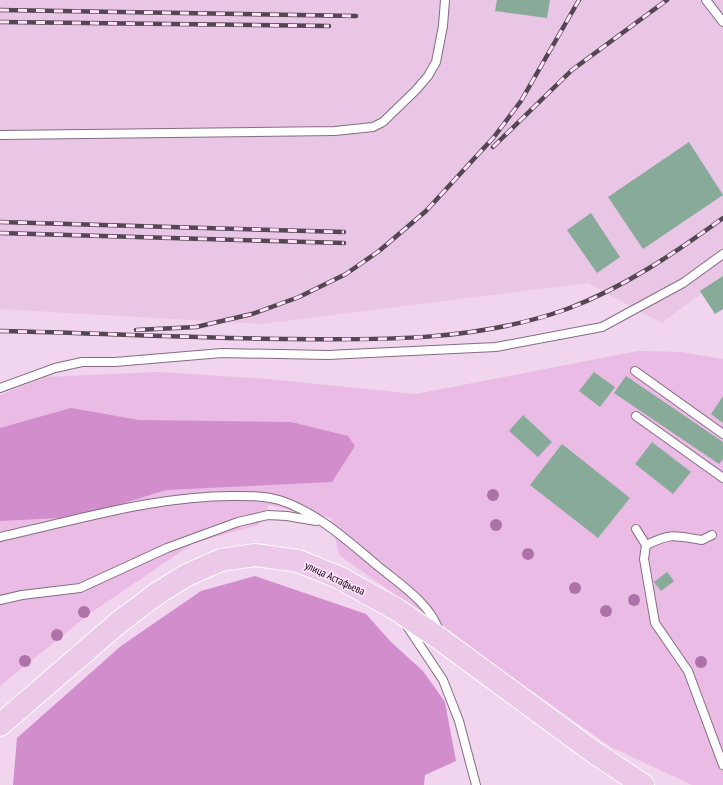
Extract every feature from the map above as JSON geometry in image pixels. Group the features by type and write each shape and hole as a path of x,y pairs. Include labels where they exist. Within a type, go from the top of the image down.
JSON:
{"main road":[{"name":"улица Астафьева","path":"2,721 118,622 158,593 187,575 221,560 255,555 298,560 338,577 396,609 440,639 595,753 643,785"}],"lane":[{"path":"0,135 335,131 373,127 392,114 416,90 436,62 443,26 445,0"},
{"path":"706,0 723,22"},
{"path":"0,388 55,368 82,362 115,362 222,353 328,355 496,347 602,327 683,283 723,254"},
{"path":"635,371 723,434"},
{"path":"636,416 723,478"},
{"path":"0,537 142,506 208,496 263,497 274,499 326,523 418,599 438,626 440,639"},
{"path":"0,600 22,595 80,588 167,548 238,522 268,515 287,516 326,523"},
{"path":"636,529 646,545 644,559 655,623 688,671 723,765"},
{"path":"646,545 664,537 676,535 702,540 712,535"},
{"path":"396,609 443,680 458,720 476,785"}],"shaded area":[{"path":"0,0 723,0 723,277 662,323 588,283 261,324 0,309"},
{"path":"638,351 682,352 723,359 723,785 692,785 611,747 339,555 331,518 269,505 258,525 194,543 92,612 0,686 0,395 45,377 158,372 268,379 416,394"},
{"path":"71,408 139,420 291,422 348,436 355,446 332,482 166,490 80,517 0,521 0,428"},
{"path":"255,576 366,614 391,642 423,671 445,702 456,761 425,775 424,785 13,785 17,738 121,646 201,591"}],"building":[{"path":"497,0 550,0 547,18 495,11"},
{"path":"689,142 723,195 643,249 608,197"},
{"path":"591,213 620,257 597,273 567,230"},
{"path":"723,276 723,309 715,314 700,291"},
{"path":"594,372 615,387 600,407 579,391"},
{"path":"626,376 723,442 723,459 719,464 614,393"},
{"path":"723,396 723,423 711,414"},
{"path":"523,415 552,442 538,457 509,431"},
{"path":"652,442 691,472 673,494 635,464"},
{"path":"562,444 630,498 598,538 530,485"},
{"path":"667,572 674,581 661,591 654,582"}],"railway":[{"path":"136,330 196,327 252,314 299,297 346,274 379,251 426,211 494,137 521,101 579,0"},
{"path":"493,147 572,70 667,0"},
{"path":"0,10 356,16"},
{"path":"0,22 329,26"},
{"path":"0,331 218,338 326,339 396,338 465,333 533,320 567,309 588,300 648,269 723,218"},
{"path":"0,222 344,232"},
{"path":"0,233 344,243"}]}
